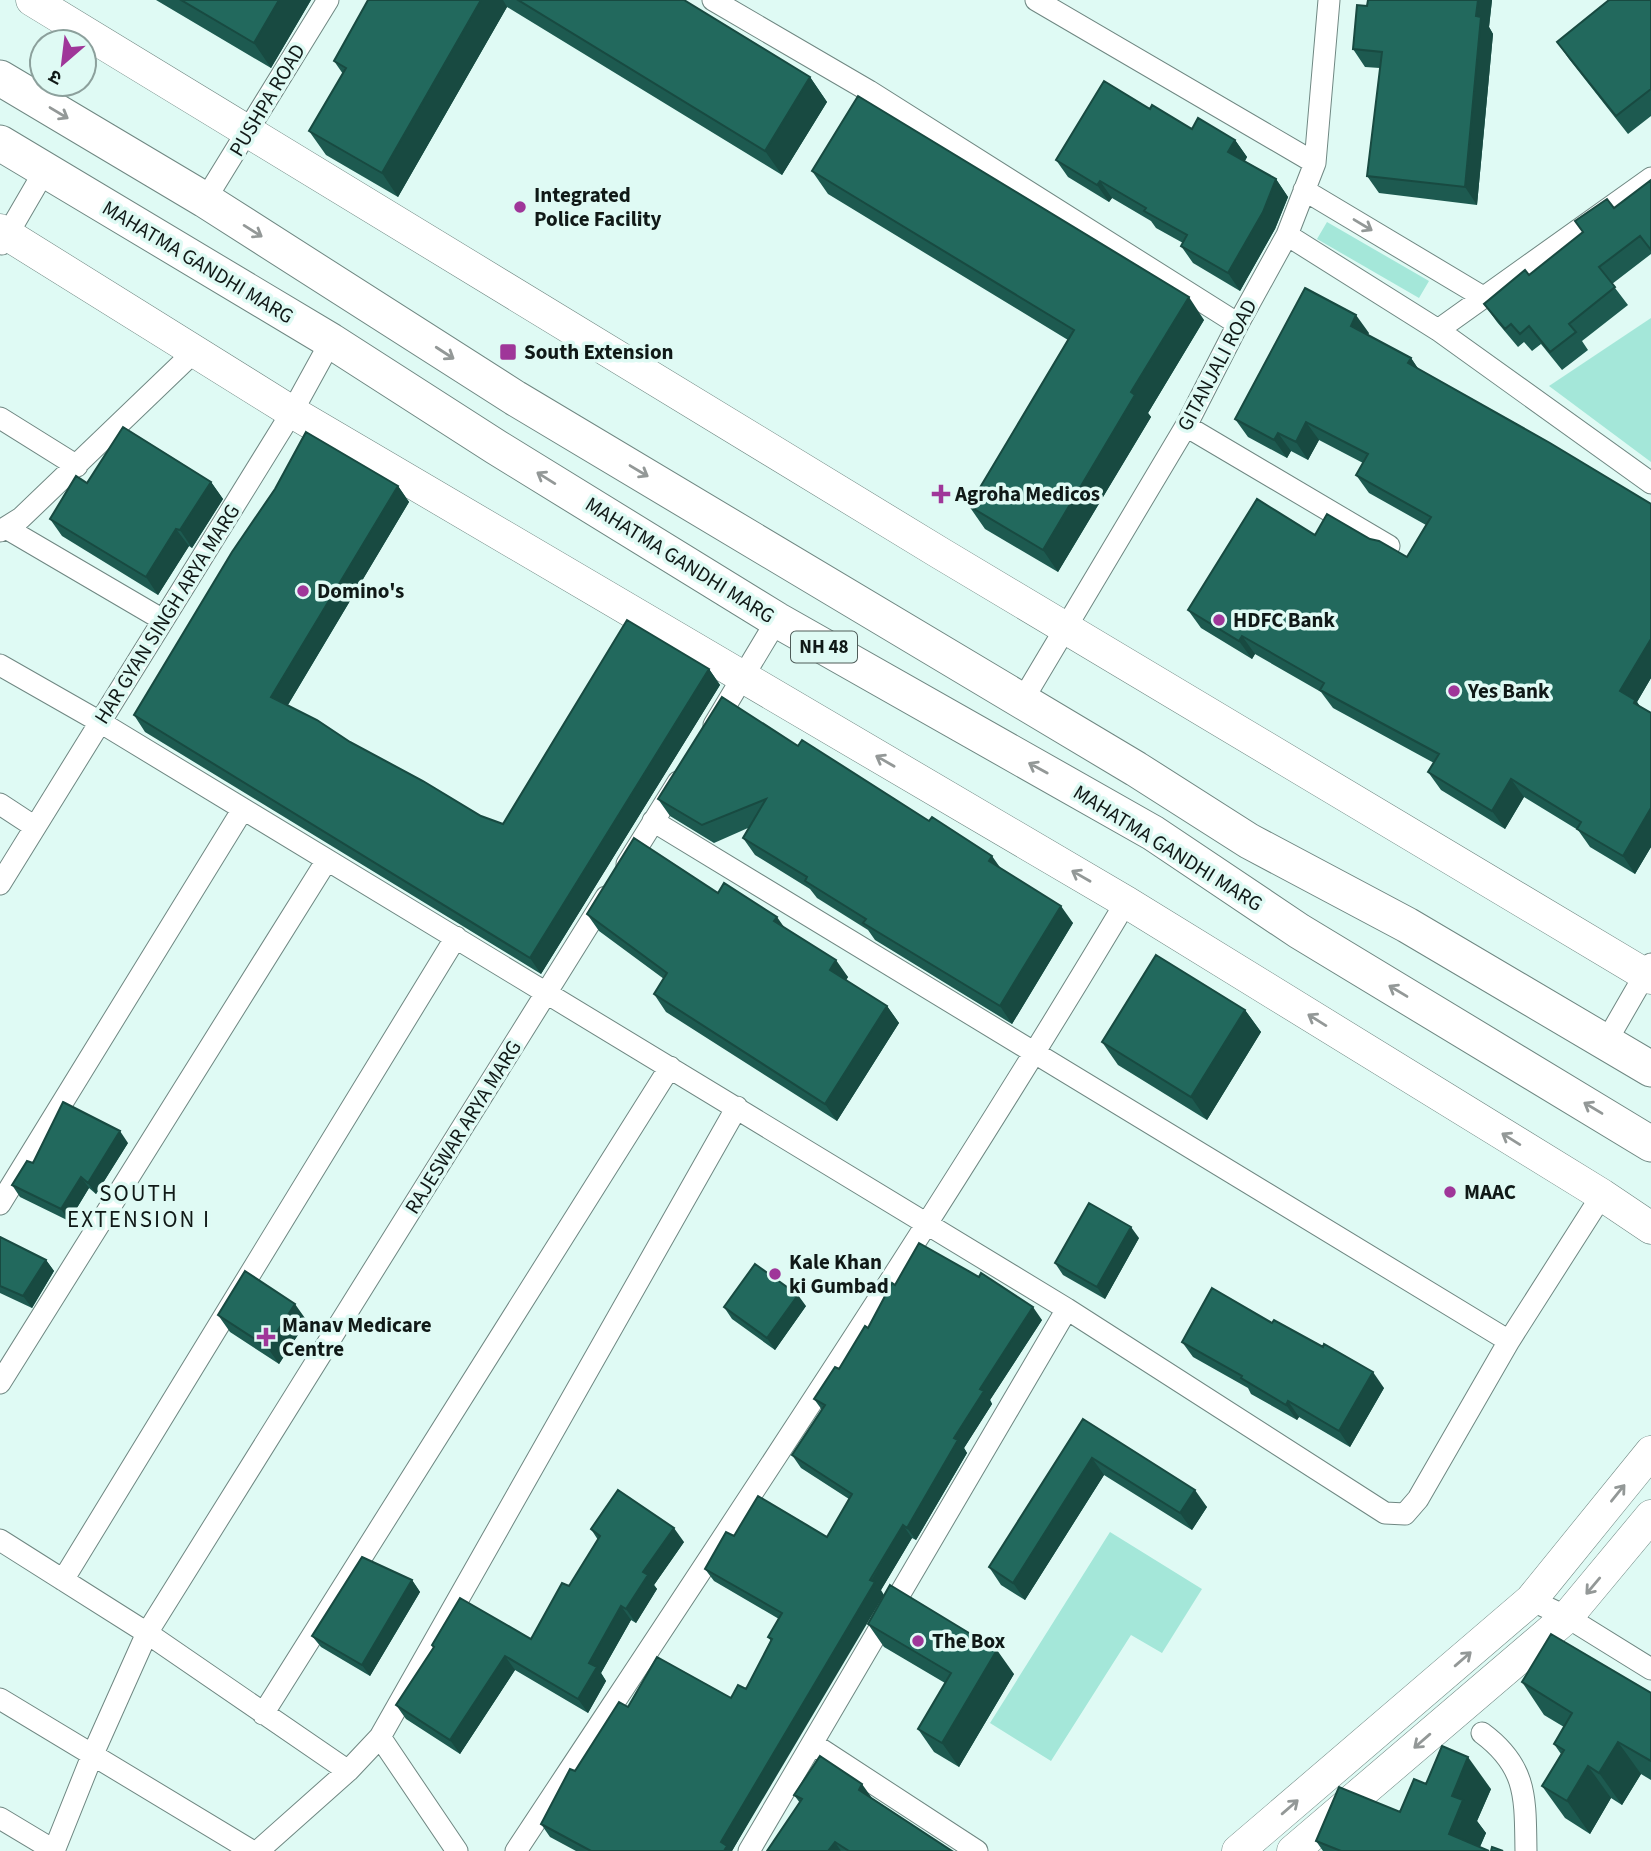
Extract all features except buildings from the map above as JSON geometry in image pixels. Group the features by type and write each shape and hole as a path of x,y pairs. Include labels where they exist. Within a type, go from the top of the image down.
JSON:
{"main road":[{"name":"NH 48","path":"0,78 205,200 515,398 1022,701 1250,841 1407,925 1651,1069"},
{"name":"MAHATMA GANDHI MARG","path":"0,143 331,341 496,447 777,620 1153,833 1299,931 1651,1143"}],"street":[{"path":"32,0 248,134 1064,628 1649,972 1605,1042"},
{"name":"PUSHPA ROAD","path":"205,200 328,0"},
{"path":"713,0 869,91 1238,324"},
{"path":"1036,0 1315,163"},
{"name":"GITANJALI ROAD","path":"1022,701 1186,426 1287,235 1315,163 1328,0"},
{"path":"45,170 3,237 292,412 1126,902 1602,1195 1651,1228"},
{"path":"1438,330 1651,178"},
{"path":"1304,190 1483,297"},
{"path":"1287,235 1438,330 1651,482"},
{"name":"HAR GYAN SINGH ARYA MARG","path":"0,884 292,412 331,341"},
{"path":"3,529 21,519 195,351"},
{"path":"0,418 77,466"},
{"path":"1186,426 1389,546"},
{"path":"3,529 163,620"},
{"path":"702,744 777,620"},
{"path":"0,665 100,722 1067,1309 1385,1513 1405,1514 1418,1499 1509,1340 1602,1195"},
{"name":"RAJESWAR ARYA MARG","path":"54,1851 92,1756 147,1633 688,766"},
{"path":"0,804 35,827"},
{"path":"0,1204 243,809"},
{"path":"653,821 1509,1340"},
{"path":"0,1383 327,860"},
{"path":"516,1851 928,1224 1126,902"},
{"path":"63,1580 456,937"},
{"path":"263,1714 670,1067"},
{"path":"258,1851 348,1771 380,1737 737,1107"},
{"path":"749,1851 1067,1309"},
{"path":"1238,1851 1531,1600 1651,1452"},
{"path":"1293,1851 1567,1617 1651,1516"},
{"path":"0,1540 147,1633 348,1771"},
{"path":"1531,1600 1567,1617 1651,1669"},
{"path":"0,1699 252,1851"},
{"path":"1482,1733 1497,1744 1520,1776 1526,1851"},
{"path":"380,1737 450,1848"},
{"path":"813,1744 976,1851"},
{"path":"0,1818 54,1851"}],"green space":[{"path":"1327,222 1429,281 1419,298 1317,239"},
{"path":"1651,318 1651,462 1549,386"},
{"path":"1110,1532 1202,1589 1162,1653 1131,1635 1051,1761 990,1723"}],"place":[{"name":"Integrated Police Facility","path":"520,207"},
{"name":"South Extension","path":"508,352"},
{"name":"Agroha Medicos","path":"941,494"},
{"name":"Domino's","path":"303,591"},
{"name":"HDFC Bank","path":"1219,620"},
{"name":"Yes Bank","path":"1454,691"},
{"name":"MAAC","path":"1450,1192"},
{"name":"Kale Khan ki Gumbad","path":"775,1274"},
{"name":"Manav Medicare Centre","path":"266,1337"},
{"name":"The Box","path":"918,1641"}],"district":[{"name":"SOUTH EXTENSION I","path":"139,1206"}]}
